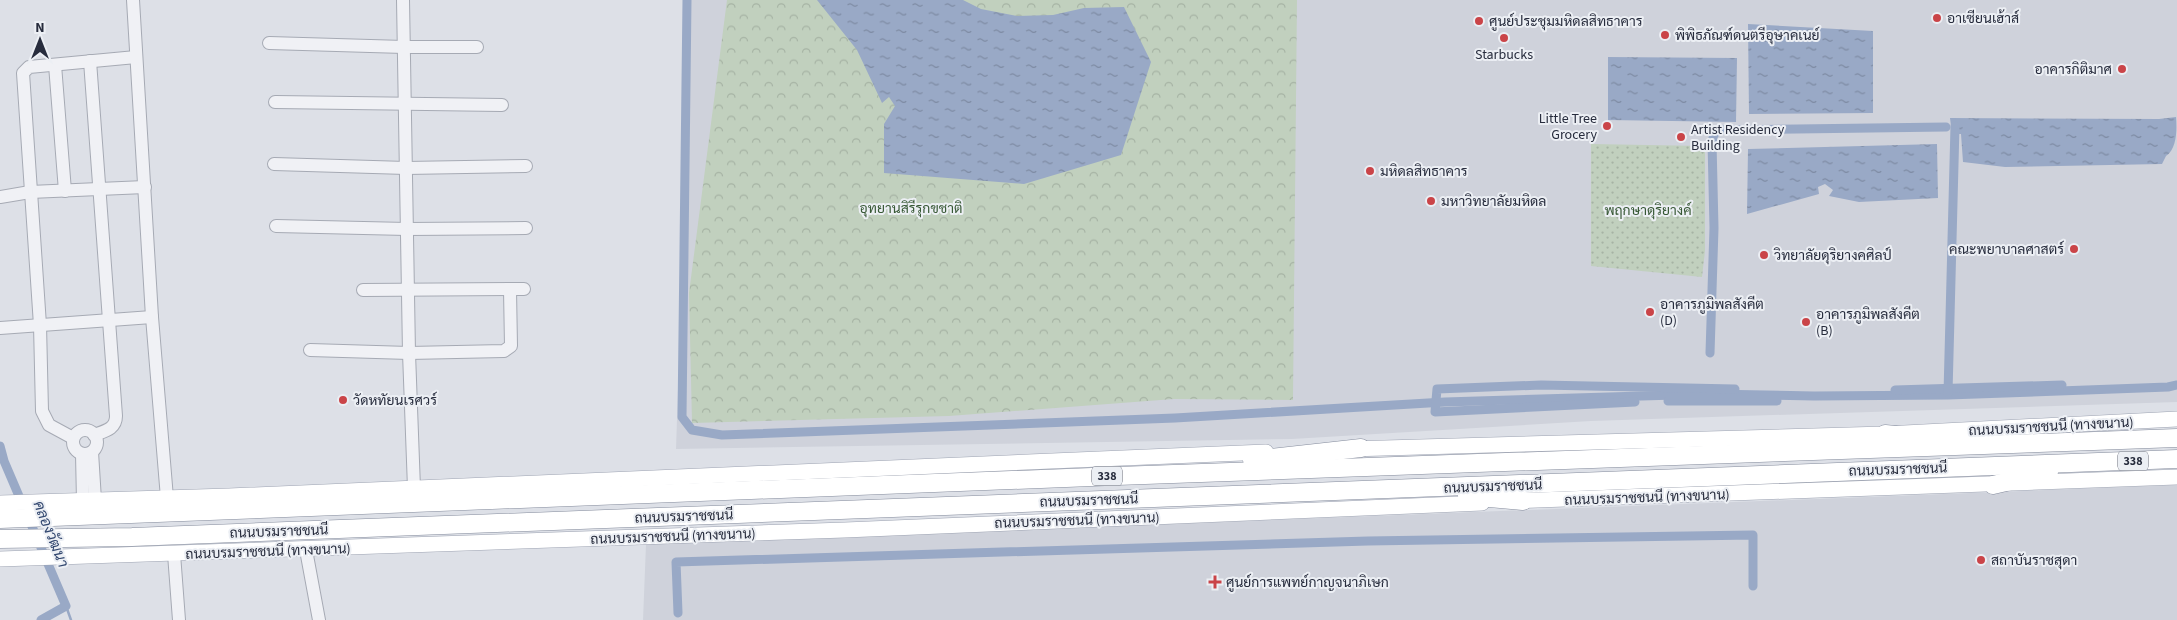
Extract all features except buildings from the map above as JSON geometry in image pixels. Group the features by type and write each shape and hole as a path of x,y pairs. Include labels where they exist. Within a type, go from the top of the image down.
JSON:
{"highway":[{"path":"1885,434 1988,445"},
{"name":"ถนนบรมราชชนนี","path":"5,511 1117,476 2177,438"},
{"path":"1117,476 1361,448"},
{"name":"ถนนบรมราชชนนี","path":"0,540 132,537 2177,459"},
{"path":"1992,485 2093,463"},
{"path":"1341,491 1450,495 1523,501"}],"main road":[{"name":"ถนนบรมราชชนนี (ทางขนาน)","path":"34,510 89,500 1361,448 1885,434 2177,418"},
{"path":"2154,479 2177,477"},
{"name":"ถนนบรมราชชนนี (ทางขนาน)","path":"0,559 306,550 844,530 1523,501 2154,479"},
{"path":"2154,479 2177,481"}],"street":[{"path":"133,0 152,317 167,498"},
{"path":"403,0 409,353 414,488"},
{"path":"269,43 477,47"},
{"path":"73,438 49,425 42,411 40,325 30,192 24,73 29,67 136,57"},
{"path":"90,61 116,423 112,427 94,435"},
{"path":"55,65 65,191"},
{"path":"276,102 502,105"},
{"path":"274,164 406,168 526,166"},
{"path":"0,197 30,192 145,187"},
{"path":"276,226 407,229 526,228"},
{"path":"363,290 524,289"},
{"path":"310,350 409,353 508,349 511,346 510,290"},
{"path":"0,328 152,317"},
{"path":"81,431 88,431 94,435 96,446 87,453 73,446 73,438 81,431"},
{"path":"87,453 89,500"},
{"path":"306,550 319,620"},
{"path":"174,554 179,620"}],"shaded area":[{"name":"มหาวิทยาลัยมหิดล","path":"691,0 2177,0 2177,402 1591,421 1292,439 676,449"},
{"name":"ศูนย์การแพทย์กาญจนาภิเษก","path":"2177,485 2177,620 643,620 646,544"}],"green space":[{"name":"อุทยานสิรีรุกขชาติ","path":"727,0 1297,0 1293,400 1174,399 949,416 692,423 689,293"},
{"name":"พฤกษาดุริยางค์","path":"1591,144 1705,146 1705,251 1702,277 1591,266"}],"water":[{"path":"817,0 963,0 981,9 1017,16 1053,15 1084,8 1124,7 1151,62 1121,155 1024,184 884,173 884,124 895,106 889,97 882,103 857,50"},
{"path":"1748,24 1873,31 1873,113 1749,114"},
{"path":"1608,57 1737,58 1736,122 1608,120"},
{"path":"2176,117 2174,144 2162,164 2005,167 1963,162 1961,134 1952,134 1950,118 2159,119"},
{"path":"1937,144 1938,198 1859,202 1829,196 1833,190 1825,184 1818,187 1819,194 1747,214 1748,149"}],"waterway":[{"path":"687,0 682,417 692,430 722,435 1175,418 1445,402 1709,394 1814,396 1948,395 2168,387 2177,385"},
{"path":"1948,393 1955,126"},
{"path":"1710,353 1714,228 1712,142 1714,134 1720,130 1946,127"},
{"path":"1635,402 1435,412 1437,389 1541,385 1735,389"},
{"path":"1895,390 2062,385"},
{"path":"1668,401 1777,401"},
{"name":"คลองวัฒนา","path":"0,446 4,461 66,606 41,620"},
{"path":"678,613 676,562 1368,541 1753,535 1753,586"},
{"path":"66,606 71,620"}],"place":[{"name":"อาเซียนเฮ้าส์","path":"1937,18"},
{"name":"ศูนย์ประชุมมหิดลสิทธาคาร","path":"1479,21"},
{"name":"พิพิธภัณฑ์ดนตรีอุษาคเนย์","path":"1665,35"},
{"name":"Starbucks","path":"1504,38"},
{"name":"อาคารกิติมาศ","path":"2122,69"},
{"name":"Little Tree Grocery","path":"1607,126"},
{"name":"Artist Residency Building","path":"1681,137"},
{"name":"มหิดลสิทธาคาร","path":"1370,171"},
{"name":"มหาวิทยาลัยมหิดล","path":"1431,201"},
{"name":"คณะพยาบาลศาสตร์","path":"2074,249"},
{"name":"วิทยาลัยดุริยางคศิลป์","path":"1764,255"},
{"name":"อาคารภูมิพลสังคีต (D)","path":"1650,312"},
{"name":"อาคารภูมิพลสังคีต (B)","path":"1806,322"},
{"name":"วัดหทัยนเรศวร์","path":"343,400"},
{"name":"สถาบันราชสุดา","path":"1981,560"},
{"name":"ศูนย์การแพทย์กาญจนาภิเษก","path":"1215,582"}]}
